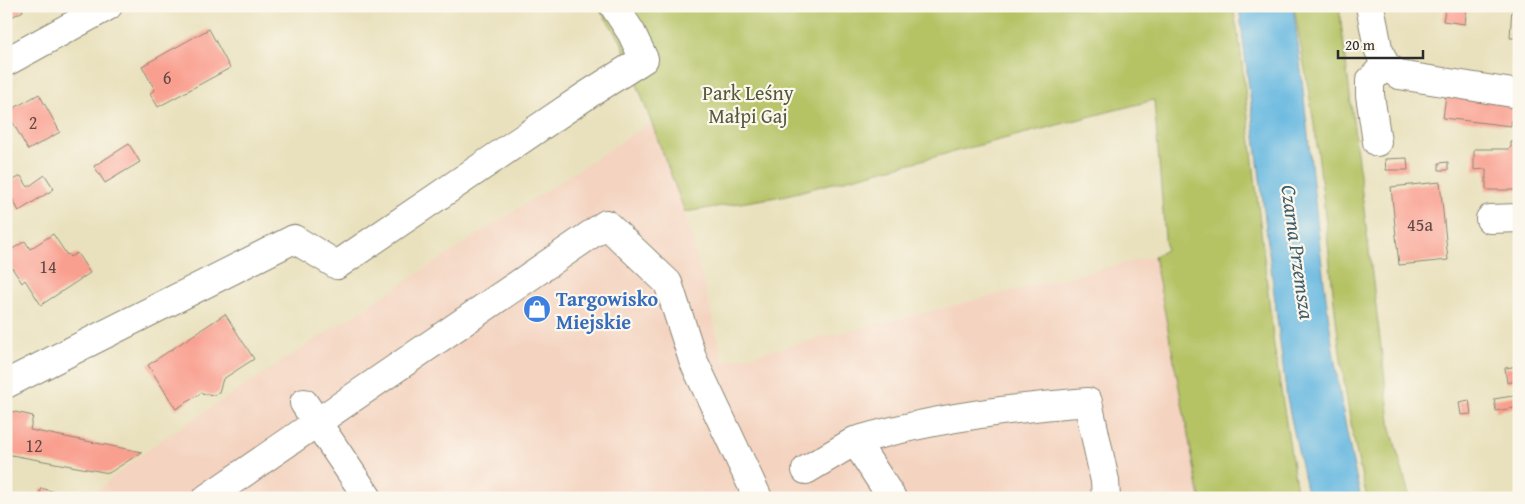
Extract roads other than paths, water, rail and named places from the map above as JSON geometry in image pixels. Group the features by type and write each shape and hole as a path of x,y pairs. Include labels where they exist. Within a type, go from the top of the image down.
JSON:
{"street":[{"path":"6,62 108,6"},
{"path":"6,384 294,239 337,265 587,95 644,60 631,32 614,6"},
{"path":"1370,6 1378,48 1385,66 1399,75 1519,94"},
{"path":"1377,142 1370,95 1370,81 1385,66"},
{"path":"1490,219 1519,218"},
{"path":"207,498 310,413 606,224 668,283 693,360 758,498"},
{"path":"806,470 855,441 902,427 1048,405 1088,402 1105,481 1106,498"},
{"path":"310,413 368,498"},
{"path":"855,441 892,498"}],"water":[{"name":"Czarna Przemsza","path":"1239,6 1293,6 1328,315 1348,437 1361,498 1308,498 1287,399"}],"place":[{"name":"Targowisko Miejskie","path":"537,309"}],"park label":[{"name":"Park Leśny Małpi Gaj","path":"748,104"}]}
